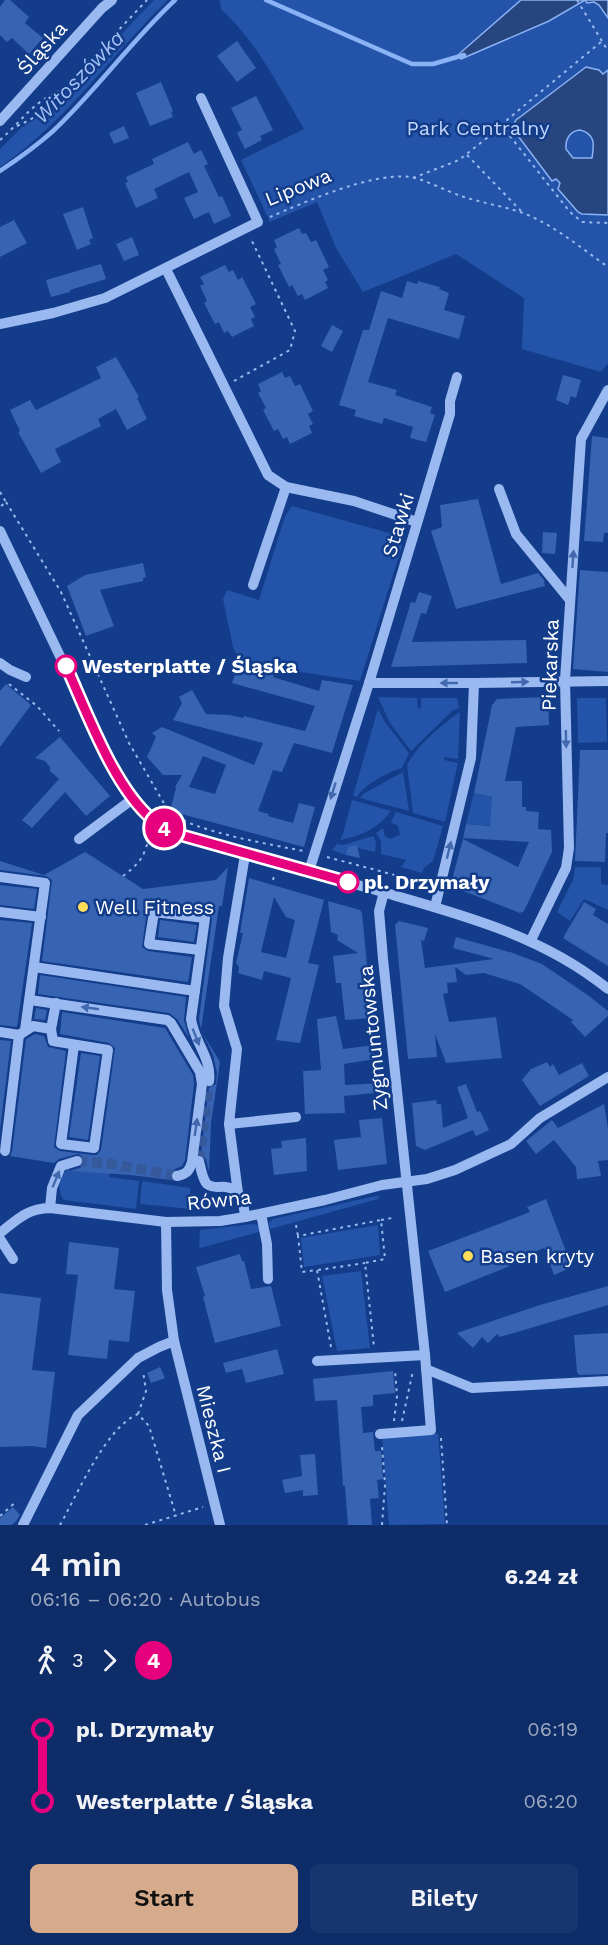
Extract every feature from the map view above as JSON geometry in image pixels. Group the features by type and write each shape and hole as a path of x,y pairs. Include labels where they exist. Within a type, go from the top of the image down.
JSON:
{"street":[{"name":"Śląska","path":"0,121 102,8 112,0"},
{"path":"201,98 254,225"},
{"name":"Lipowa","path":"0,324 53,313 105,298 254,225"},
{"path":"166,269 268,475 286,487 354,501 417,522"},
{"name":"Stawki","path":"309,871 369,683 450,414 450,401 457,377"},
{"name":"Piekarska","path":"531,940 566,868 569,848 565,680 581,439 608,390"},
{"path":"253,585 286,487"},
{"path":"499,489 516,534 570,600"},
{"path":"0,531 114,769 152,819 177,834 435,907 531,940 569,961 608,988"},
{"path":"0,543 11,554"},
{"path":"0,663 26,677"},
{"path":"369,683 608,681"},
{"path":"435,907 471,758 474,683"},
{"path":"79,839 134,798"},
{"path":"245,855 228,958 224,1006 237,1049 229,1124 238,1193 243,1201 245,1217"},
{"path":"0,877 45,883 30,1000 22,1032 5,1151"},
{"name":"Zygmuntowska","path":"384,892 379,911 420,1356 426,1369 431,1430"},
{"path":"0,912 40,917"},
{"path":"200,951 149,944 154,912 205,918 191,1019 193,1031 208,1060 209,1081"},
{"path":"34,967 195,991"},
{"path":"30,1000 167,1020 171,1023 200,1072 202,1084 192,1162 185,1174 177,1176"},
{"path":"56,1003 51,1029 53,1041 108,1050 94,1148 61,1144 74,1045"},
{"path":"0,1032 22,1032 33,1026 51,1029"},
{"name":"Równa","path":"174,1341 167,1290 166,1222 220,1221 245,1217 405,1180 427,1179 455,1170 511,1144 540,1118 608,1077"},
{"path":"229,1124 296,1117"},
{"path":"50,1208 52,1188 61,1166 77,1161"},
{"path":"199,1161 204,1180 208,1185 228,1187 238,1193"},
{"path":"0,1233 22,1215 36,1209 50,1208 166,1222"},
{"path":"261,1214 267,1244 268,1279"},
{"path":"0,1239 13,1259"},
{"path":"23,1525 78,1415 138,1358 174,1341"},
{"name":"Mieszka I","path":"174,1341 220,1525"},
{"path":"317,1361 420,1356"},
{"path":"426,1369 472,1388 608,1381"},
{"path":"380,1434 431,1430"}],"path":[{"path":"0,139 17,126 40,115 147,0"},
{"path":"577,0 608,51"},
{"path":"413,178 452,164 466,154 601,42"},
{"path":"17,126 30,108 45,97 62,90"},
{"path":"502,126 570,212 582,222 608,223"},
{"path":"466,154 523,214"},
{"name":"Lipowa","path":"254,225 317,197 345,188 392,178 413,178 462,196 523,214 552,227 608,267"},
{"path":"224,386 290,350 295,331 251,242 254,225"},
{"path":"0,492 61,592 129,743 169,812 179,820 200,826 314,853 421,882"},
{"path":"0,507 6,502"},
{"path":"2,678 37,706 59,731"},
{"path":"123,876 137,864 145,851 147,840"},
{"path":"204,1211 214,1194"},
{"path":"298,1236 392,1218"},
{"path":"296,1225 302,1272 385,1259 381,1220"},
{"path":"365,1263 375,1358"},
{"path":"317,1270 333,1360"},
{"path":"396,1433 414,1365 420,1356"},
{"path":"60,1525 108,1439 128,1418 138,1414 146,1391 142,1367"},
{"path":"395,1370 396,1433"},
{"path":"138,1414 149,1426 176,1516"},
{"path":"431,1430 440,1430 447,1525"},
{"path":"380,1434 385,1485 382,1525"},
{"path":"0,1516 17,1501"},
{"path":"145,1525 206,1506"}],"green space":[{"path":"154,0 168,0 67,109 24,149 0,167 0,149 21,128 48,111"},
{"name":"Park Centralny","path":"220,0 608,0 608,363 601,372 522,349 524,298 456,254 363,292 336,248 317,202 270,222 241,160 304,129 256,50 221,9"},
{"path":"292,506 400,536 402,546 360,681 240,663 233,647 223,599 227,590 259,600 285,516"},
{"path":"378,697 417,698 418,709 421,708 421,698 457,698 459,708 452,711 411,751 390,723"},
{"path":"577,698 606,698 607,742 578,743"},
{"path":"378,709 409,753 402,768 364,788 357,797 353,796"},
{"path":"460,712 458,759 444,757 444,760 458,763 445,822 413,813 407,765 430,736"},
{"path":"403,772 409,811 360,798 363,794"},
{"path":"474,793 492,797 496,826 466,824"},
{"path":"352,800 391,811 369,830 340,840 343,834"},
{"path":"396,812 443,826 433,861 424,868 422,873 401,867 406,860 381,854 381,841 376,833 383,828 385,836 390,839 400,835 398,826 391,822"},
{"path":"373,836 376,841 375,852 358,848 357,845 348,846 346,855 332,850 337,844 343,845"},
{"path":"575,867 601,867 601,884 608,885 608,910 584,899 570,921 557,912 573,880"},
{"path":"69,1168 69,1171 109,1173 109,1177 139,1181 136,1209 64,1200 60,1191 60,1183"},
{"path":"142,1181 190,1188 191,1209 140,1204"},
{"path":"228,1195 233,1200 231,1206 208,1208 215,1196"},
{"path":"380,1195 378,1199 270,1229 269,1223 273,1219"},
{"path":"259,1225 262,1231 200,1248 199,1246 200,1230"},
{"path":"378,1225 380,1255 304,1267 301,1238"},
{"path":"361,1271 370,1348 337,1351 322,1276"},
{"path":"433,1432 438,1434 445,1524 389,1525 382,1436"}],"shaded area":[{"path":"521,0 585,0 549,21 461,59 459,57 459,54"},
{"path":"585,0 608,0 608,18 599,5 594,2 587,3"},
{"path":"586,67 599,70 603,74 608,70 608,215 578,212 558,189 560,183 556,179 552,181 512,128 516,120","holes":["576,131 585,132 593,141 592,158 573,158 566,149 567,139"]}],"building":[{"path":"5,0 10,0 29,17 25,23 43,38 29,54 12,38 7,42 0,35 0,7"},
{"path":"237,41 256,68 237,82 217,56"},
{"path":"161,82 173,111 171,112 173,117 150,126 136,93"},
{"path":"256,96 273,130 260,136 262,140 245,149 237,133 242,130 231,108"},
{"path":"124,126 129,138 114,144 109,133"},
{"path":"188,142 194,154 201,150 208,164 204,166 231,216 214,224 209,212 194,219 184,198 198,192 189,172 154,189 158,198 136,208 125,183 128,182 126,177 154,164 152,159"},
{"path":"83,207 93,238 89,240 91,244 77,250 63,214"},
{"path":"14,220 27,243 0,257 0,227"},
{"path":"299,228 302,234 306,233 311,242 316,240 329,267 323,270 328,280 325,282 328,288 305,300 302,294 298,296 292,285 289,287 278,265 281,264 274,249 277,247 274,240"},
{"path":"132,237 139,255 124,261 116,244"},
{"path":"101,264 106,279 51,297 46,280"},
{"path":"225,265 229,272 233,270 238,280 242,277 256,304 250,307 255,317 251,319 254,326 232,337 228,331 224,333 219,322 215,324 204,303 207,301 200,286 204,284 200,277"},
{"path":"407,281 417,284 418,281 440,287 439,289 449,293 444,310 465,316 459,339 388,318 368,382 397,390 395,395 432,407 430,413 435,415 426,442 410,438 413,427 384,418 382,424 354,416 356,410 339,405 363,330 369,330 381,291 402,298"},
{"path":"332,325 343,331 332,352 321,346"},
{"path":"116,357 139,397 137,398 147,419 127,430 116,409 98,419 101,426 55,449 61,462 41,473 18,432 20,431 10,410 30,400 36,410 101,378 96,367"},
{"path":"282,372 285,378 290,376 295,386 300,384 313,411 308,414 313,424 309,426 312,433 290,444 287,437 283,439 278,429 274,431 263,410 266,408 258,393 261,391 258,384"},
{"path":"563,375 581,380 576,398 571,396 568,405 556,400"},
{"path":"592,436 608,438 608,533 604,533 603,542 584,541"},
{"path":"478,499 501,584 538,573 544,580 545,586 456,609 431,531 442,527 440,505"},
{"path":"543,532 557,533 555,554 542,553"},
{"path":"143,563 146,577 143,581 100,590 114,626 86,636 67,586 85,575"},
{"path":"580,570 608,572 608,672 573,669"},
{"path":"419,592 432,596 426,614 421,613 412,642 526,640 527,663 391,667 411,602 415,603"},
{"path":"236,672 274,675 273,677 319,691 322,680 353,685 332,753 294,743 282,772 273,770 258,811 293,823 299,803 315,807 304,847 170,811 175,787 182,775 163,775 147,757 156,737 152,733 162,727 254,765 263,743 173,720 182,703 179,697 192,690 206,714 243,718 244,716 305,731 315,706 232,683","holes":["203,756 226,765 215,794 189,787"]},
{"path":"6,684 31,705 0,747 0,691"},
{"path":"548,697 549,725 516,727 505,781 522,781 522,807 526,807 526,811 539,812 538,829 551,830 552,852 524,911 520,913 453,887 451,883 463,839 518,867 529,842 463,838 466,824 490,826 492,797 474,793 492,705 497,699"},
{"path":"60,737 110,796 86,816 65,792 32,828 22,820 59,779 50,771 45,761 35,758"},
{"path":"580,750 608,750 608,833 606,833 605,862 575,861"},
{"path":"357,845 360,858 346,855 348,846"},
{"path":"85,852 143,889 216,880 228,867 222,906 219,906 201,1029 199,1019 212,919 209,912 155,905 151,905 147,910 142,947 148,951 192,957 188,982 42,961 52,880 46,876 0,870 0,861 44,875"},
{"path":"249,878 324,900 308,963 319,965 300,1043 276,1040 291,978 264,971 262,980 238,973 239,967 236,963 243,933 240,933","holes":["274,897 286,917 295,920 286,958 261,952"]},
{"path":"0,885 37,889 34,909 0,905"},
{"path":"328,901 360,910 362,913 372,1018 345,1020 341,983 336,983 333,956 358,953 337,940 338,935 331,932"},
{"path":"584,902 596,909 593,915 608,924 608,966 563,938"},
{"path":"0,920 32,923 17,1027 0,1025"},
{"path":"160,920 197,925 194,942 158,937"},
{"path":"399,921 428,928 424,941 421,940 425,968 494,959 453,948 456,937 513,953 542,964 589,996 608,1011 608,1016 585,1037 571,1022 573,1020 520,984 484,973 466,975 455,967 457,982 447,983 448,993 443,994 449,1022 496,1017 502,1058 446,1063 435,1034 437,1057 408,1059 395,925"},
{"path":"40,975 186,997 184,1020 189,1038 177,1019 169,1013 38,994"},
{"path":"36,1008 47,1010 45,1020 34,1019"},
{"path":"62,1012 165,1028 193,1075 194,1084 185,1160 182,1166 171,1171 171,1180 69,1171 80,1168 84,1163 82,1156 78,1154 59,1159 54,1163 10,1156 26,1039 35,1034 44,1036 48,1047 66,1051 54,1147 60,1151 93,1155 97,1155 101,1150 115,1048 109,1043 60,1034"},
{"path":"336,1016 343,1049 374,1045 375,1059 344,1064 345,1085 384,1083 384,1092 344,1096 345,1113 305,1114 303,1071 321,1070 317,1019"},
{"path":"203,1034 220,1062 211,1123 209,1172 206,1159 201,1154 209,1088 216,1084 217,1073 213,1055"},
{"path":"0,1040 11,1041 0,1130"},
{"path":"81,1053 100,1056 88,1140 69,1137"},
{"path":"547,1062 550,1067 553,1064 559,1075 582,1063 589,1076 540,1106 522,1080 531,1069"},
{"path":"466,1084 477,1112 480,1111 489,1130 476,1136 473,1130 425,1150 416,1146 412,1103 436,1100 437,1104 441,1104 443,1128 468,1118 457,1087"},
{"path":"604,1104 608,1129 608,1160 598,1161 601,1176 577,1179 576,1167 554,1140 536,1154 526,1141 552,1120 558,1128"},
{"path":"382,1118 387,1164 338,1170 334,1140 361,1137 359,1120"},
{"path":"306,1138 307,1171 274,1175 271,1149 282,1148 281,1141"},
{"path":"546,1199 572,1267 554,1275 544,1248 508,1262 510,1266 445,1292 428,1251 530,1212 527,1207"},
{"path":"69,1242 119,1248 114,1289 135,1291 129,1342 109,1340 107,1359 68,1355 78,1275 66,1274"},
{"path":"240,1254 251,1289 271,1286 281,1326 215,1343 196,1267"},
{"path":"608,1286 608,1305 500,1337 497,1334 488,1343 482,1337 473,1348 457,1333 540,1305"},
{"path":"0,1293 41,1298 32,1370 55,1372 46,1448 0,1447"},
{"path":"608,1333 608,1374 579,1375 574,1335"},
{"path":"277,1349 284,1374 246,1383 242,1369 226,1373 223,1363"},
{"path":"160,1367 165,1378 151,1383 147,1373"},
{"path":"393,1371 395,1393 373,1395 373,1406 361,1407 363,1433 373,1432 375,1451 381,1451 383,1479 377,1480 379,1498 370,1499 372,1525 348,1525 337,1400 315,1401 313,1379"},
{"path":"315,1454 318,1495 303,1496 303,1490 285,1493 282,1480 302,1476 300,1455"},
{"path":"13,1507 20,1515 16,1521 12,1525 0,1525 0,1518"}],"waterway":[{"name":"Witoszówka","path":"0,171 52,132 175,0"},
{"name":"Witoszówka","path":"266,0 412,64 433,64 464,55"}],"tunnel":[{"path":"199,1161 209,1081"},
{"path":"77,1161 107,1163 177,1176"}],"bus line":[{"name":"4","path":"66,666 114,769 152,819 177,834 245,855 348,882"}],"place":[{"name":"Westerplatte / Śląska","path":"66,666"},
{"name":"pl. Drzymały","path":"348,882"},
{"name":"Well Fitness","path":"83,907"},
{"name":"Basen kryty","path":"468,1256"}]}
